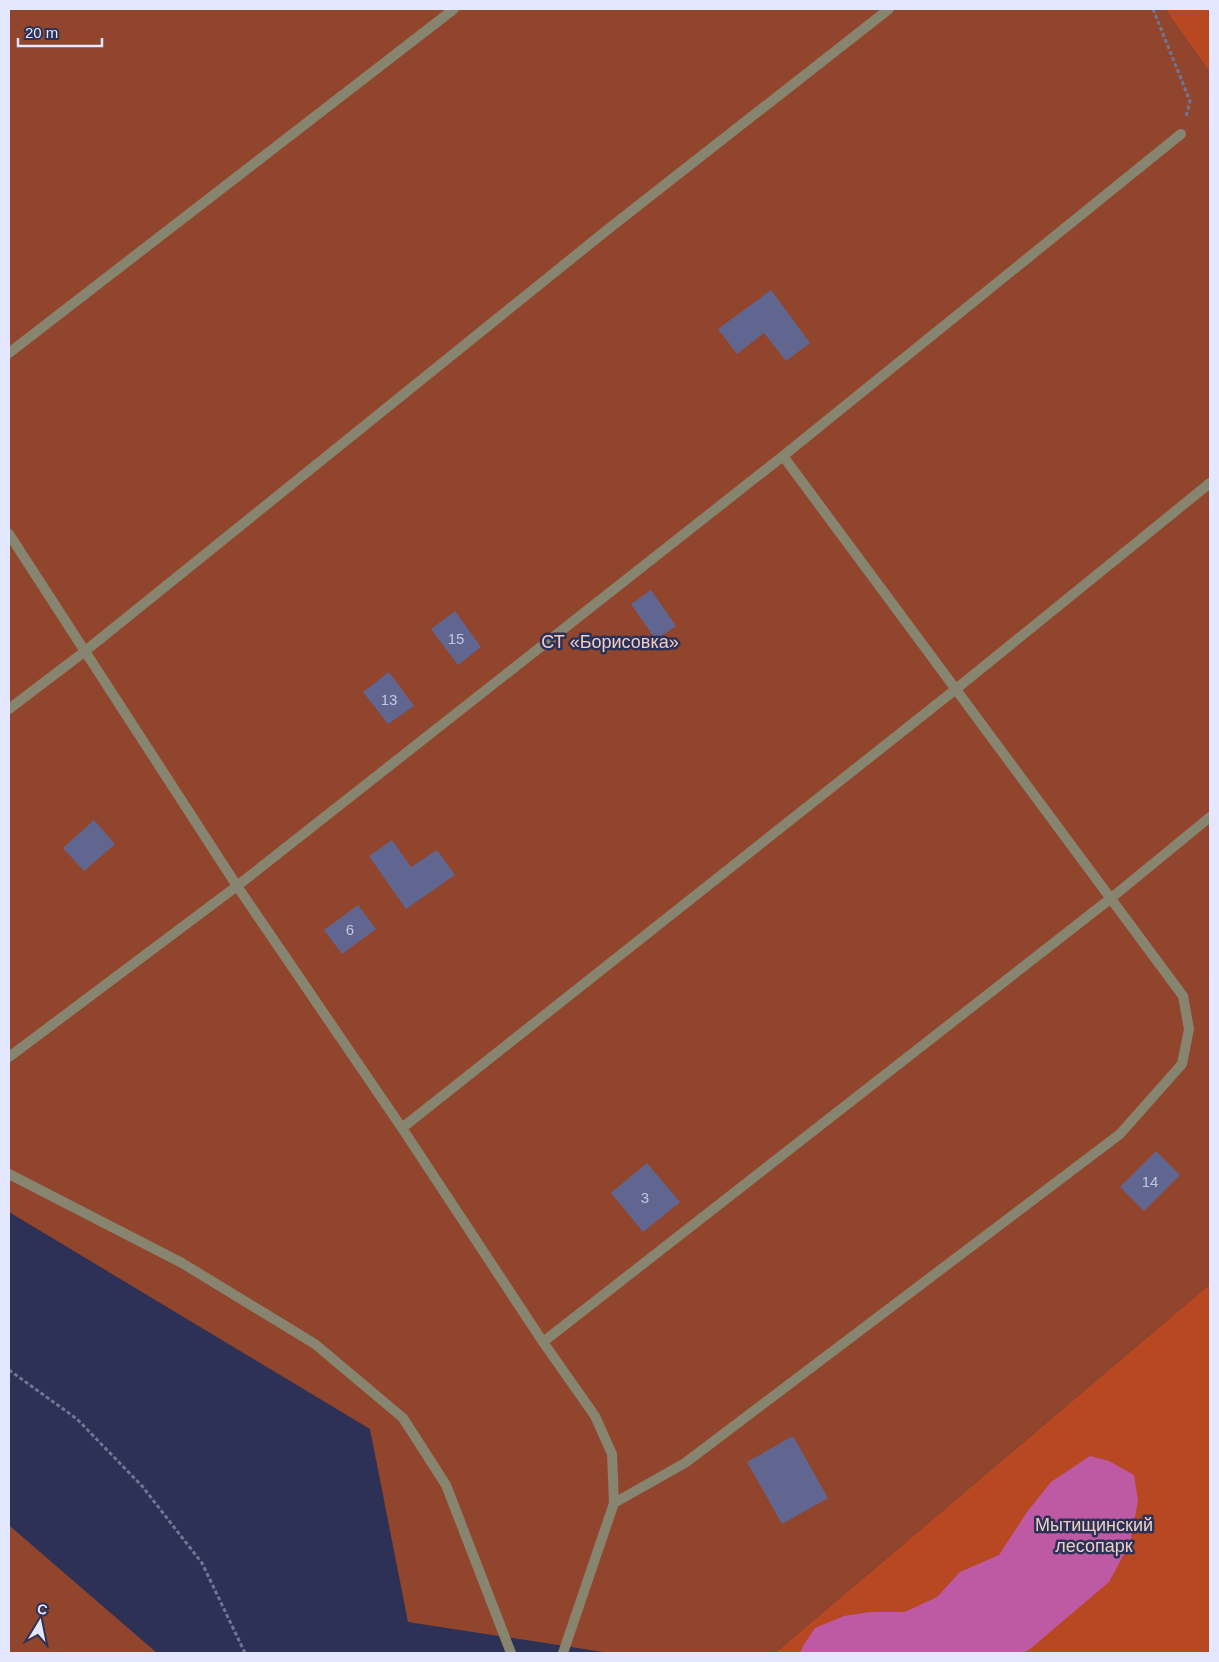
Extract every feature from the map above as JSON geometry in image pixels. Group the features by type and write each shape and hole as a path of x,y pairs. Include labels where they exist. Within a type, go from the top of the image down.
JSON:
{"street":[{"path":"9,353 454,9"},
{"path":"9,709 84,652 607,230 890,9"},
{"path":"9,1057 237,886 784,456 1181,134"},
{"path":"614,1503 685,1463 1120,1134 1182,1064 1189,1029 1183,996 784,456"},
{"path":"402,1128 956,689 1210,483"},
{"path":"9,534 237,886 402,1128 543,1342 595,1416 612,1454 614,1503 563,1653"},
{"path":"543,1342 1110,899 1210,816"},
{"path":"9,1174 182,1263 315,1344 403,1418 446,1484 511,1653"}],"path":[{"path":"1153,9 1190,101 1181,134"},
{"path":"9,1370 77,1419 142,1486 202,1563 245,1653"}],"green space":[{"name":"СТ «Борисовка»","path":"9,9 1165,9 1210,73 1210,1284 775,1653 610,1653 408,1622 370,1429 9,1212"},
{"path":"1165,9 1210,9 1210,73"},
{"name":"Мытищинский лесопарк","path":"1210,1284 1210,1653 775,1653"},
{"path":"9,1526 11,1527 157,1653 9,1653"}],"shaded area":[{"path":"1090,1456 1109,1461 1134,1475 1138,1501 1130,1543 1109,1582 1030,1649 1023,1653 800,1653 815,1628 844,1616 870,1612 905,1612 937,1597 960,1572 999,1555 1027,1512 1051,1482"}],"building":[{"path":"771,290 810,343 786,361 764,333 737,354 718,329"},
{"path":"651,590 676,626 656,640 631,604"},
{"path":"455,611 481,647 458,665 431,629"},
{"path":"389,672 414,706 388,724 363,692"},
{"path":"94,820 115,844 84,871 63,848"},
{"path":"392,840 411,867 437,850 455,875 406,909 369,856"},
{"path":"358,905 376,929 342,954 324,930"},
{"path":"1156,1151 1180,1175 1144,1211 1120,1187"},
{"path":"647,1163 680,1202 643,1232 611,1193"},
{"path":"793,1436 828,1498 782,1524 747,1462"}]}
